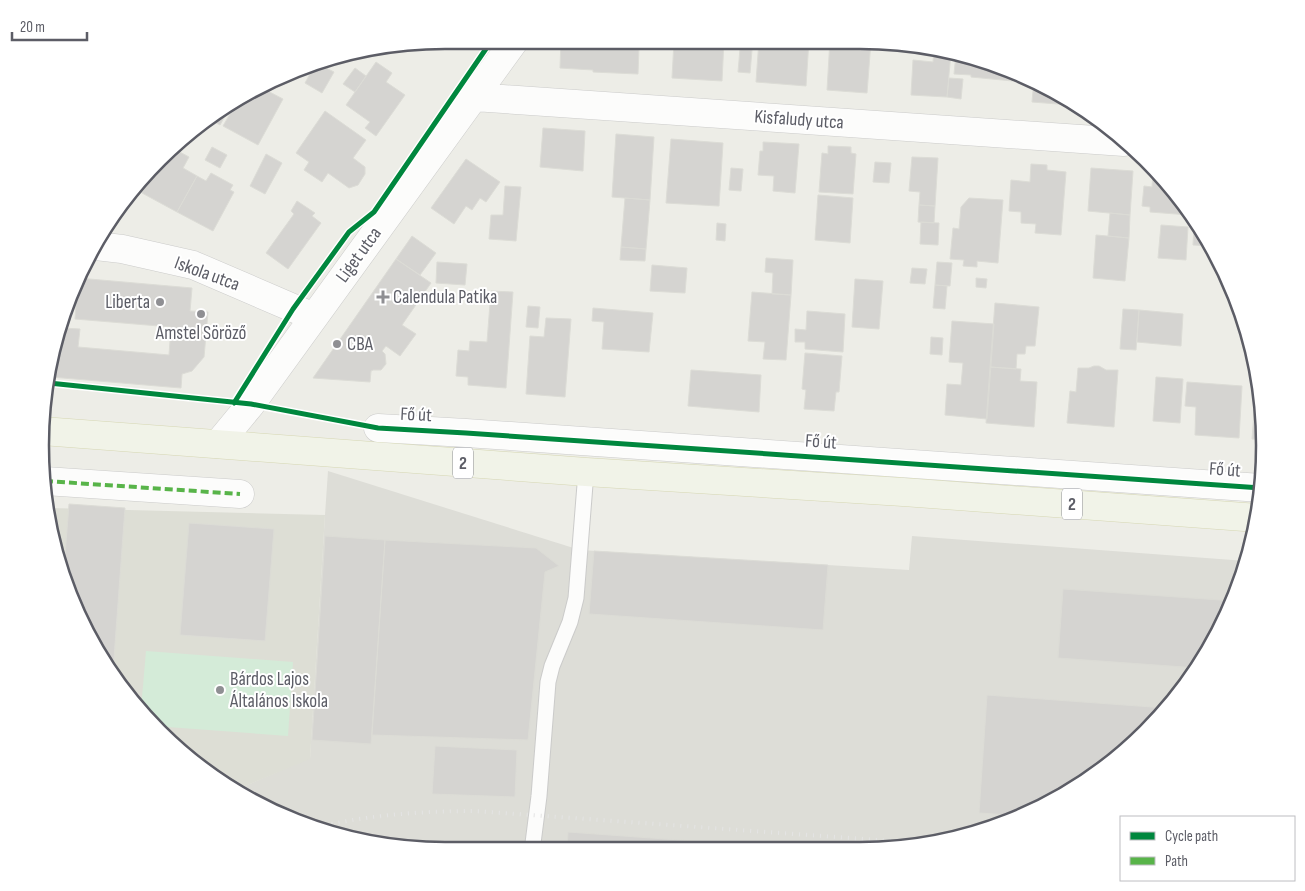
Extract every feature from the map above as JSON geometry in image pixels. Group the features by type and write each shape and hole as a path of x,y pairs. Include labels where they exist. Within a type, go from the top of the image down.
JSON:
{"main road":[{"name":"2","path":"50,432 586,472 1250,517"}],"street":[{"name":"Liget utca","path":"218,444 251,404 509,49"},
{"name":"Kisfaludy utca","path":"474,97 1114,141"},
{"name":"Iskola utca","path":"102,247 122,249 193,265 314,317"},
{"name":"Fő út","path":"378,428 476,433 1254,487"},
{"path":"885,491 887,462"},
{"path":"51,482 240,494"}],"lane":[{"name":"Fő út","path":"360,455 378,428"},
{"path":"533,842 548,682 552,666 570,622 576,598 586,472"}],"shaded area":[{"path":"328,471 580,550 909,570 912,536 1239,560 1215,621 1189,666 1158,707 1121,744 1080,775 1035,801 987,821 937,835 911,839 860,842 420,841 368,835 343,829 294,812 243,787 310,758"},
{"name":"Bárdos Lajos Általános Iskola","path":"54,508 325,515 310,759 243,787 204,760 165,726 147,707 116,666 90,621 70,573 62,548"}],"green space":[{"path":"146,651 293,662 288,736 166,727 142,700"}],"building":[{"path":"561,49 639,49 638,74 560,68"},
{"path":"674,49 724,49 722,81 672,78"},
{"path":"740,49 752,50 750,73 738,72"},
{"path":"758,49 808,49 806,86 756,82"},
{"path":"829,49 870,49 867,93 827,90"},
{"path":"933,55 950,59 947,97 911,95 913,60 933,62"},
{"path":"955,60 987,70 1013,81 971,77 971,75 954,74"},
{"path":"376,62 392,73 386,82 405,95 376,136 365,128 370,122 346,105"},
{"path":"325,68 334,72 322,93 305,83 311,73"},
{"path":"355,68 366,76 355,92 343,84"},
{"path":"949,78 963,79 961,99 947,97"},
{"path":"1033,89 1062,104 1032,102"},
{"path":"268,91 283,99 258,145 223,126 231,112"},
{"path":"325,111 366,140 353,158 365,167 365,174 358,185 349,188 328,173 322,182 304,170 309,162 296,153"},
{"path":"225,116 220,125 216,123"},
{"path":"543,128 585,131 583,171 540,167"},
{"path":"616,134 654,137 650,200 612,197"},
{"path":"671,139 723,143 719,206 666,203"},
{"path":"763,142 799,144 795,193 773,191 774,176 758,175 760,151 763,151"},
{"path":"828,146 851,147 851,153 856,154 853,194 819,192 822,153 828,154"},
{"path":"212,147 227,155 220,168 205,160"},
{"path":"179,152 189,157 183,168 197,176 177,212 142,193 147,184"},
{"path":"266,154 282,163 265,194 250,186"},
{"path":"912,157 938,158 935,206 919,205 920,192 909,191"},
{"path":"466,159 500,182 486,202 480,198 472,210 466,206 454,224 431,208"},
{"path":"875,162 891,163 889,183 873,182"},
{"path":"1031,164 1047,165 1047,170 1066,172 1061,235 1035,233 1036,224 1021,223 1021,212 1009,211 1011,180 1030,182"},
{"path":"731,168 743,169 741,191 729,190"},
{"path":"1091,168 1133,171 1130,215 1088,211"},
{"path":"211,173 233,185 230,190 234,192 213,231 177,212 197,176 206,181"},
{"path":"1153,178 1181,214 1150,212 1150,207 1142,206 1144,186 1152,187"},
{"path":"505,186 521,187 516,241 489,239 491,215 503,215"},
{"path":"818,195 853,198 850,243 815,240"},
{"path":"625,198 650,200 646,249 621,247"},
{"path":"969,198 1003,200 998,263 977,261 977,267 963,266 964,260 950,259 953,228 959,229 961,207"},
{"path":"297,201 315,213 312,216 321,223 288,269 266,253 294,214 291,211"},
{"path":"919,205 935,206 934,223 918,222"},
{"path":"1110,213 1130,215 1129,238 1108,236"},
{"path":"921,222 939,223 938,245 920,244"},
{"path":"717,223 726,224 725,241 716,240"},
{"path":"1161,225 1188,227 1186,260 1158,258"},
{"path":"1194,232 1202,246 1193,245"},
{"path":"1096,235 1129,238 1125,281 1093,278"},
{"path":"412,236 436,253 420,275 396,259"},
{"path":"621,247 646,249 645,261 620,260"},
{"path":"766,258 793,260 791,295 772,294 773,273 765,272"},
{"path":"396,259 431,283 402,325 416,334 400,356 386,346 382,351 385,354 386,364 381,370 371,371 370,382 313,378"},
{"path":"437,262 467,264 465,285 436,283"},
{"path":"937,262 952,263 950,286 935,285"},
{"path":"652,265 687,268 685,293 650,291"},
{"path":"912,268 927,269 925,284 910,283"},
{"path":"976,278 987,279 986,288 976,287"},
{"path":"86,279 192,288 190,311 208,312 204,357 192,371 182,374 181,388 55,377 67,328 80,329 78,347 169,355 171,327 75,319 76,301"},
{"path":"855,279 883,281 879,329 852,327"},
{"path":"935,285 947,286 945,309 933,308"},
{"path":"491,291 513,292 506,388 468,385 468,377 456,376 458,350 469,351 470,341 487,342"},
{"path":"752,292 791,295 786,360 763,359 765,342 748,341"},
{"path":"995,303 1039,307 1035,346 1026,346 1025,354 1017,354 1016,369 990,367"},
{"path":"528,306 540,307 538,328 526,327"},
{"path":"593,308 653,313 649,352 602,349 604,322 592,321"},
{"path":"1123,309 1139,310 1136,350 1120,349"},
{"path":"1139,310 1183,314 1181,346 1137,342"},
{"path":"807,311 845,314 843,352 805,349 805,342 795,342 795,329 806,330"},
{"path":"546,318 571,319 565,397 526,394 530,336 544,337"},
{"path":"952,321 994,324 987,419 945,415 947,384 961,385 963,363 949,362"},
{"path":"931,337 943,338 942,355 930,354"},
{"path":"805,353 842,356 839,392 836,392 834,411 804,409 806,390 802,389"},
{"path":"1099,366 1106,370 1118,370 1114,427 1067,423 1070,391 1076,392 1078,368"},
{"path":"990,367 1021,369 1020,381 1037,382 1034,427 986,423"},
{"path":"691,370 761,375 759,412 688,406"},
{"path":"1156,377 1183,379 1180,423 1153,421"},
{"path":"1187,382 1242,386 1239,438 1195,435 1196,407 1185,406"},
{"path":"1254,410 1256,439 1252,439"},
{"path":"69,504 125,508 114,662 90,621 65,557"},
{"path":"189,523 274,529 265,641 180,635"},
{"path":"325,536 385,540 371,744 312,740"},
{"path":"385,540 536,548 559,566 545,572 528,740 372,735"},
{"path":"594,551 828,565 823,630 589,614"},
{"path":"1063,589 1224,600 1203,644 1188,667 1058,658"},
{"path":"987,695 1158,707 1121,744 1058,789 1004,815 979,813"},
{"path":"435,746 517,750 515,797 432,794"},
{"path":"568,832 707,842 567,842"}],"railway":[{"path":"329,825 395,814 474,811 888,841"}],"marked path":[{"path":"51,481 240,494"}],"cycle path":[{"path":"234,403 293,309 349,232 374,212 486,49"},
{"path":"54,383 251,404 378,428 1254,487"}],"place":[{"name":"Calendula Patika","path":"383,297"},
{"name":"Liberta","path":"160,302"},
{"name":"Amstel Söröző","path":"201,314"},
{"name":"CBA","path":"337,344"},
{"name":"Bárdos Lajos Általános Iskola","path":"220,690"}]}
